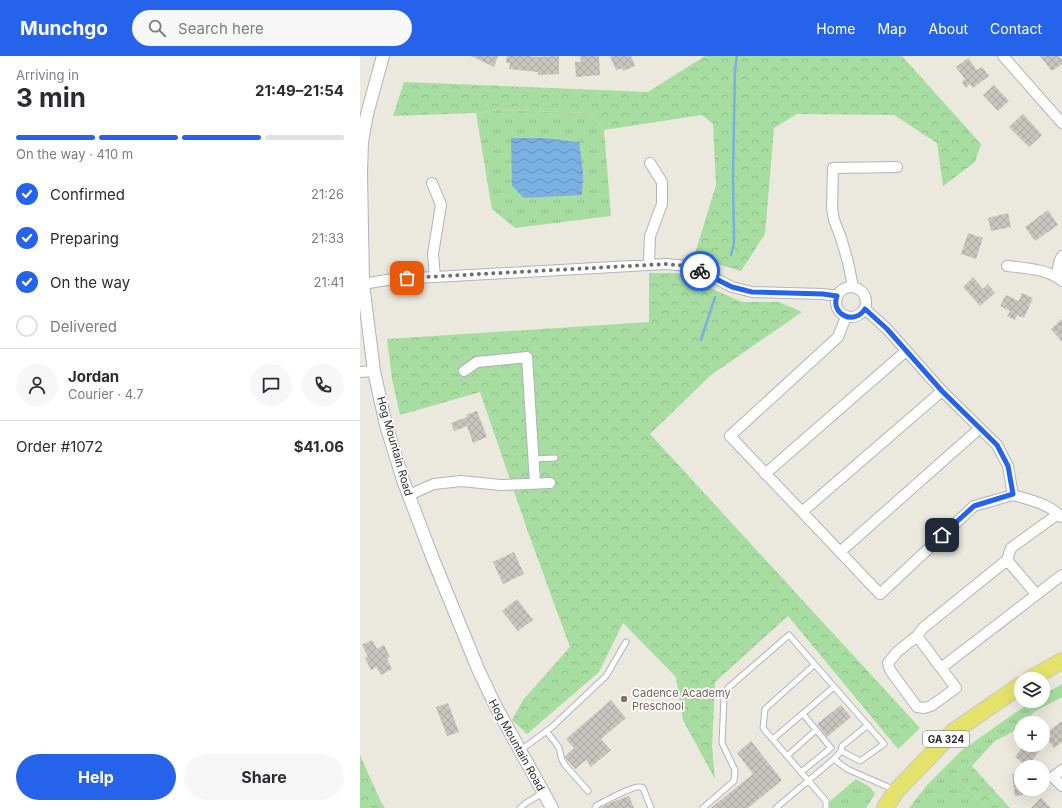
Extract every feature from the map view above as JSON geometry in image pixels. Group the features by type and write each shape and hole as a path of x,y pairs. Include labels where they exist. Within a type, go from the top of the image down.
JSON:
{"main road":[{"path":"1042,672 1062,661"},
{"name":"GA 324","path":"885,808 896,791 953,732 1014,691"}],"street":[{"name":"Hog Mountain Road","path":"383,56 367,114 362,142 361,260 374,371 386,425 409,495 478,669 495,705 552,808"},
{"path":"1002,56 1062,122"},
{"path":"649,264 650,236 662,204 662,182 650,163"},
{"path":"853,287 843,244 834,220 832,208 833,168 897,167"},
{"path":"432,183 441,205 433,254 435,277"},
{"path":"1006,266 1039,271 1059,279 1059,262 1062,256"},
{"path":"363,284 435,277 666,264 688,266 732,287 752,292 823,294 837,296"},
{"path":"853,287 860,289 866,297 867,302 865,309 860,315 855,317 846,317 837,309 836,299 845,288 853,287"},
{"path":"865,309 887,329 942,391 997,445 1008,466 1013,494"},
{"path":"846,317 838,337 730,436 880,594 974,506 1013,494 1040,503 1060,516 1011,548 1007,560 924,628 888,663 890,670 917,707 924,708 931,706 956,688 917,636"},
{"path":"765,474 906,351"},
{"path":"464,371 477,362 527,357 535,483"},
{"path":"360,372 374,371"},
{"path":"802,512 942,391"},
{"path":"840,552 980,428"},
{"path":"409,495 434,484 461,481 501,485 550,483"},
{"path":"1007,560 1036,594"},
{"path":"941,668 1062,575"},
{"path":"1062,770 1053,777 1062,786"}],"lane":[{"path":"533,459 555,458"},
{"path":"703,808 734,781 736,770 722,743 724,698 728,688 789,635 884,744 860,761 837,755"},
{"path":"520,751 546,731 606,676 626,642"},
{"path":"814,664 765,709 763,728 826,801 826,808"},
{"path":"773,739 834,687"},
{"path":"803,714 847,769 896,791"},
{"path":"776,808 837,755 842,746 868,725"},
{"path":"787,756 816,730"},
{"path":"546,731 556,742 565,766 588,791"},
{"path":"801,772 831,748"},
{"path":"595,808 597,805 636,787 642,788 651,808"},
{"path":"520,808 526,802 544,793"}],"green space":[{"path":"705,56 902,56 981,144 975,162 943,186 937,143 894,115 797,114 774,128 765,234 741,271 694,257 716,185 713,124 702,115 604,130 589,113 498,110 476,113 393,116 404,82 648,92"},
{"path":"498,110 589,113 604,130 611,216 515,228 492,209 476,113","holes":["583,172 549,196 524,198"]},
{"path":"649,273 677,273 742,302 779,302 802,312 711,375 650,434 920,728 898,749 788,616 715,682 712,747 715,779 683,720 676,677 623,623 599,672 527,734 512,720 523,700 570,647 528,532 480,392 400,415 392,379 387,339 649,322"},
{"path":"1062,684 1062,697 1050,703 1050,691"},
{"path":"1022,708 1041,708 1030,716 1014,716 1014,731 995,741 972,766 964,761 957,776 986,808 909,808 927,785 961,751"},
{"path":"360,755 381,802 385,808 360,808"},
{"path":"964,761 972,766 1010,808 986,808 957,776"},
{"path":"856,779 870,787 875,794 866,808 829,808 830,801"}],"water":[{"path":"511,138 543,138 579,142 583,172 582,195 524,198 512,186"}],"building":[{"path":"471,56 498,56 494,67"},
{"path":"507,56 559,56 559,74 538,75 538,72 509,69 510,63 506,63"},
{"path":"580,56 599,56 600,75 576,77 575,62 581,62"},
{"path":"610,56 631,56 635,66 623,71 622,68 616,70"},
{"path":"1040,56 1059,56 1062,60 1062,64 1052,71"},
{"path":"968,58 977,70 982,67 989,76 973,88 970,84 966,88 962,82 965,79 956,67"},
{"path":"994,85 1009,101 998,111 983,95"},
{"path":"1023,114 1042,135 1029,147 1009,127"},
{"path":"1048,210 1058,225 1035,241 1025,227"},
{"path":"1008,213 1011,227 991,231 988,218"},
{"path":"968,233 983,238 976,259 961,254"},
{"path":"973,277 983,289 988,284 995,293 980,306 963,287"},
{"path":"1022,293 1033,298 1024,318 1017,315 1015,320 1007,316 1010,311 1000,306 1006,295 1019,301"},
{"path":"1062,319 1062,342 1051,329"},
{"path":"477,411 487,437 473,443 467,426 454,431 451,423 467,417 466,415"},
{"path":"514,552 524,574 503,584 493,562"},
{"path":"517,599 533,620 518,631 502,611"},
{"path":"372,640 377,649 384,645 390,657 387,659 392,669 381,675 376,667 371,670 365,658 368,657 362,645"},
{"path":"611,700 626,718 601,739 611,750 591,767 586,760 575,769 565,757 574,748 566,739"},
{"path":"448,703 459,732 447,736 436,707"},
{"path":"841,705 851,717 827,737 817,724"},
{"path":"1062,721 1062,742 1054,748 1050,743 1050,730"},
{"path":"751,741 782,780 748,808 711,808 753,774 737,753"},
{"path":"1019,752 1038,752 1032,760 1019,760 1015,757"},
{"path":"1012,774 1014,774 1014,789"},
{"path":"629,796 634,808 600,808 610,803"},
{"path":"1041,798 1051,808 1031,808"}],"waterway":[{"path":"731,255 734,243 733,177 735,69 737,56"},
{"path":"701,340 715,297"}],"way so far":[{"path":"407,278 666,264 688,266 700,271"}],"place":[{"name":"Cadence Academy Preschool","path":"624,699"}],"route":[{"path":"700,271 732,287 752,292 823,294 837,296 837,309 844,316 850,318 860,315 865,309 887,329 942,391 997,445 1008,466 1013,494 974,506 942,535"}]}
